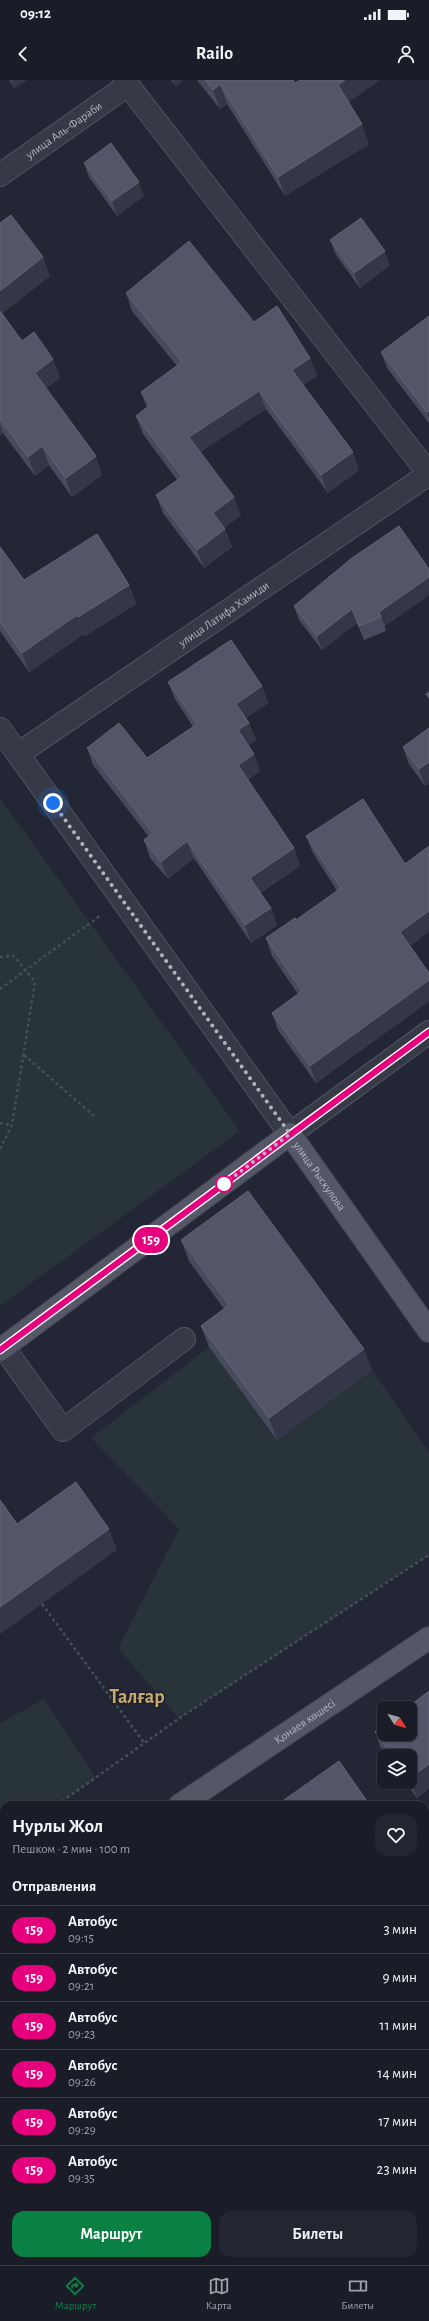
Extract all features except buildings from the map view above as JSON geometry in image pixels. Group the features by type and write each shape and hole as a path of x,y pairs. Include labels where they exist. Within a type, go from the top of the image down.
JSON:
{"main road":[{"name":"улица Рыскулова","path":"290,1134 429,1331"},
{"path":"2,1349 290,1134"},
{"name":"Қонаев көшесі","path":"186,1801 429,1638"}],"street":[{"name":"улица Аль-Фараби","path":"0,175 126,82"},
{"path":"126,82 429,474"},
{"name":"улица Латифа Хамиди","path":"18,754 429,474"},
{"name":"улица Рыскулова","path":"0,729 290,1134"},
{"path":"290,1134 429,1032"},
{"path":"2,1349 63,1430 184,1339"}],"path":[{"path":"0,989 122,900"},
{"path":"0,956 14,956 35,982 12,1125 0,1149"},
{"path":"23,1055 94,1116"},
{"path":"0,1123 12,1125"},
{"path":"63,1801 190,1711 429,1555"},
{"path":"42,1604 145,1744"}],"shaded area":[{"path":"0,798 240,1131 0,1306"},
{"path":"209,1347 277,1440 372,1370 429,1452 429,1555 179,1719 118,1648 179,1529 91,1438"},
{"path":"44,1699 96,1778 63,1801 0,1801 0,1723"}],"bus line":[{"name":"159","path":"0,1350 429,1032"}],"district":[{"name":"Талғар","path":"137,1697"}],"route":[{"path":"53,803 290,1134 224,1184"}]}
